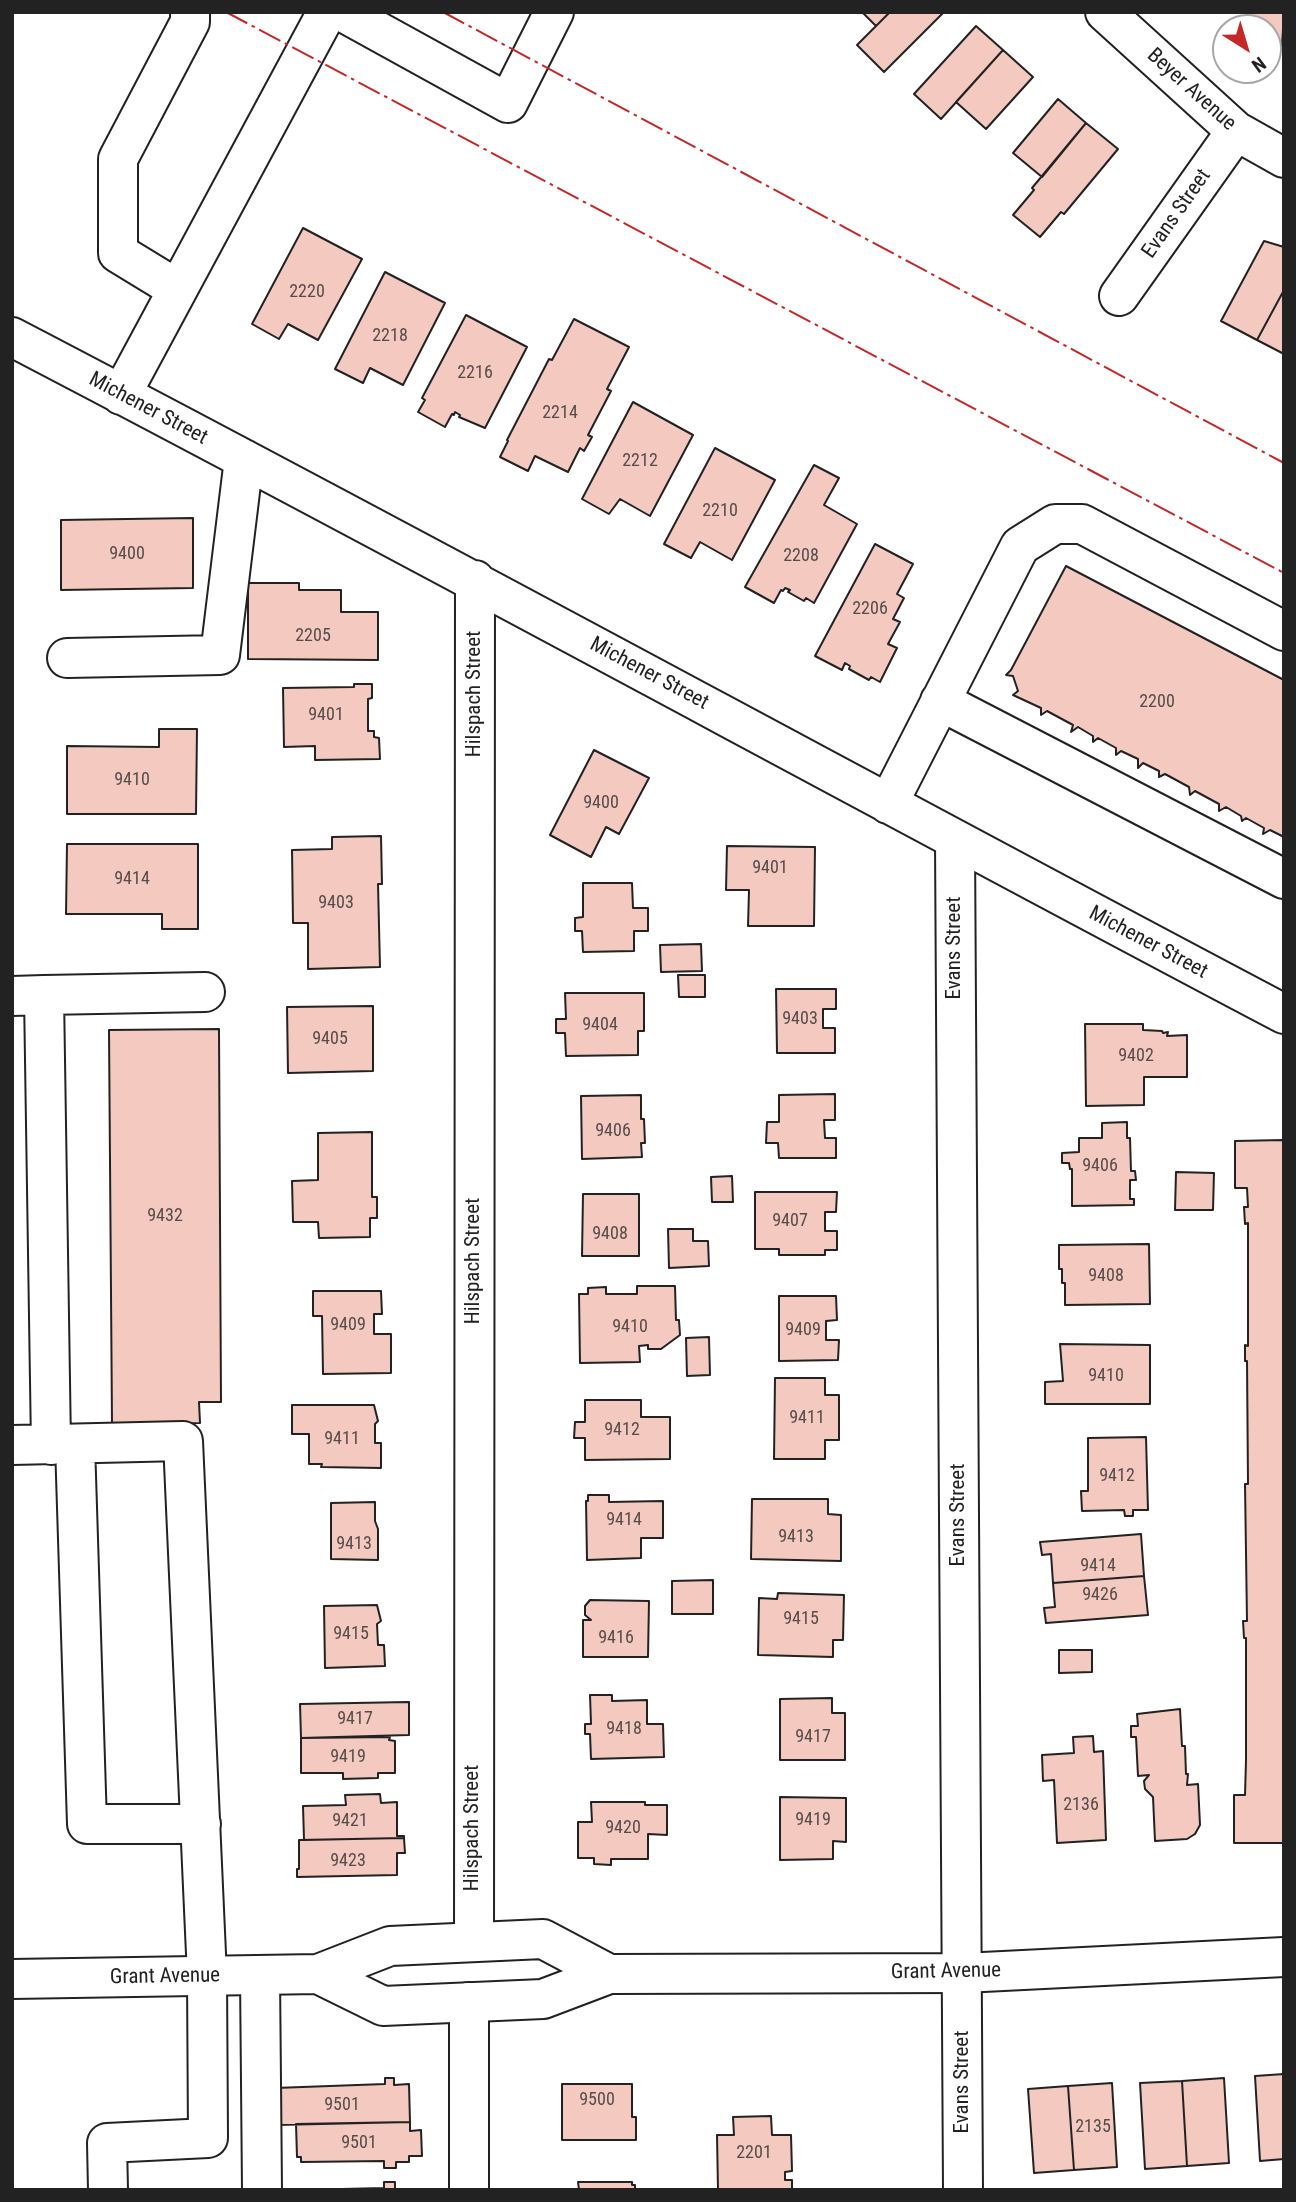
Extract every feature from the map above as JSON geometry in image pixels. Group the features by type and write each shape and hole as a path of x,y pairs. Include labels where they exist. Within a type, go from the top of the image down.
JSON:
{"street":[{"path":"177,289 118,253 118,159 190,22 190,12"},
{"path":"121,395 327,12"},
{"path":"343,12 508,103 554,12"},
{"name":"Beyer Avenue","path":"1105,12 1236,131 1284,158"},
{"name":"Evans Street","path":"1119,296 1236,131"},
{"name":"Michener Street","path":"12,337 475,580 955,840 1284,1014"},
{"path":"67,658 220,655 244,459"},
{"path":"888,804 1020,546 1055,524 1082,524 1284,631"},
{"name":"Hilspach Street","path":"474,1942 475,580"},
{"path":"940,701 1284,879"},
{"name":"Evans Street","path":"955,840 963,2190"},
{"path":"201,1824 86,1824 63,1444 28,995 205,992"},
{"path":"12,1445 183,1441 207,1976 208,2137 107,2143 108,2190"},
{"name":"Grant Avenue","path":"12,1979 318,1975 390,1946 543,1939 609,1974"},
{"name":"Grant Avenue","path":"318,1975 383,2006 543,1998 609,1974 963,1973 1284,1957"},
{"path":"260,1975 262,2190"},
{"path":"469,2002 469,2190"}],"building":[{"path":"862,12 890,12 876,26"},
{"path":"890,12 944,12 884,72 857,45"},
{"path":"1284,12 1282,46 1282,14 1248,14"},
{"path":"976,26 1003,50 941,119 914,94"},
{"path":"1003,50 1033,77 986,129 956,102"},
{"path":"1058,99 1086,123 1042,177 1013,153"},
{"path":"1086,123 1118,149 1064,214 1061,212 1040,237 1013,215"},
{"path":"303,228 362,259 318,340 288,324 279,339 252,324"},
{"path":"1264,241 1284,247 1284,290 1257,340 1221,321"},
{"path":"385,272 445,303 403,385 370,368 363,383 335,369"},
{"path":"1284,290 1284,354 1257,340"},
{"path":"466,315 527,347 485,428 459,417 455,412 445,427 418,412 425,400 422,398"},
{"path":"574,319 629,347 607,389 611,391 588,435 592,437 584,451 580,448 568,472 535,456 528,471 500,457 549,359 552,360"},
{"path":"633,402 693,435 650,516 620,499 609,514 582,499"},
{"path":"715,448 775,480 732,560 700,542 691,558 664,544"},
{"path":"814,465 839,478 824,505 857,524 814,603 806,598 804,601 785,588 774,603 745,587"},
{"path":"193,518 193,588 61,590 61,520"},
{"path":"875,544 913,564 897,594 904,598 893,619 900,622 888,644 897,648 880,682 871,677 869,680 849,669 850,666 845,663 842,670 815,656"},
{"path":"1066,566 1284,680 1284,837 1270,830 1263,834 1264,828 1246,818 1242,821 1241,816 1226,807 1219,811 1219,804 1195,791 1190,795 1189,787 1165,774 1159,777 1159,771 1143,763 1138,768 1138,759 1121,751 1116,755 1116,748 1098,738 1093,742 1093,736 1078,727 1071,732 1073,725 1047,711 1041,715 1041,708 1013,695 1018,691 1013,676 1006,675"},
{"path":"248,583 299,583 299,590 341,590 341,612 378,612 378,660 248,659"},
{"path":"354,684 372,684 372,698 368,699 368,731 374,731 374,737 379,738 380,759 315,760 315,746 284,747 283,688 354,687"},
{"path":"159,729 197,729 196,814 67,814 67,746 159,747"},
{"path":"594,750 649,778 619,834 606,827 591,857 550,835"},
{"path":"381,836 382,884 378,884 380,967 308,969 308,923 293,923 292,850 332,849 332,837"},
{"path":"67,844 198,844 198,929 162,929 162,914 66,914"},
{"path":"727,846 815,847 814,926 748,926 749,890 726,890"},
{"path":"583,883 632,883 633,908 648,908 648,931 634,931 634,951 583,952 582,931 575,931 575,918 583,917"},
{"path":"701,944 702,971 661,972 660,945"},
{"path":"678,975 705,975 705,997 679,997"},
{"path":"776,989 836,989 836,1009 823,1009 823,1028 835,1028 835,1053 777,1053"},
{"path":"565,993 644,993 644,1031 638,1031 638,1055 566,1056 565,1033 556,1033 556,1019 566,1019"},
{"path":"373,1006 373,1071 288,1073 287,1007"},
{"path":"1085,1024 1143,1024 1143,1030 1168,1032 1167,1036 1187,1035 1187,1077 1144,1077 1144,1105 1086,1106"},
{"path":"219,1029 221,1402 199,1402 200,1423 112,1424 109,1030"},
{"path":"835,1094 835,1120 824,1120 825,1138 836,1138 836,1158 779,1158 778,1143 766,1143 767,1122 779,1122 779,1095"},
{"path":"641,1095 645,1143 641,1143 642,1157 582,1159 581,1096"},
{"path":"1127,1122 1131,1171 1135,1171 1136,1180 1130,1180 1130,1199 1134,1199 1134,1205 1072,1206 1072,1169 1069,1163 1062,1163 1062,1153 1079,1152 1079,1138 1102,1138 1102,1123"},
{"path":"372,1132 372,1197 377,1197 377,1218 370,1218 370,1237 319,1238 318,1222 293,1222 292,1181 318,1180 318,1133"},
{"path":"1284,1140 1284,1843 1234,1843 1234,1795 1245,1795 1246,1638 1243,1621 1247,1621 1245,1484 1248,1484 1245,1345 1248,1346 1248,1223 1245,1224 1244,1207 1248,1207 1247,1188 1235,1188 1235,1141"},
{"path":"1176,1172 1214,1173 1213,1210 1175,1210"},
{"path":"732,1176 733,1202 712,1202 711,1177"},
{"path":"755,1192 837,1192 836,1212 825,1212 825,1231 837,1231 837,1250 825,1250 825,1255 779,1255 779,1249 755,1249"},
{"path":"583,1194 639,1194 639,1256 582,1256"},
{"path":"668,1229 693,1229 693,1241 708,1241 709,1266 669,1268"},
{"path":"1149,1244 1150,1304 1065,1305 1065,1283 1062,1283 1062,1269 1059,1269 1059,1245"},
{"path":"637,1286 675,1286 676,1320 679,1320 680,1335 661,1349 648,1349 648,1345 639,1346 640,1362 580,1363 579,1294 588,1294 588,1288 606,1287 606,1294 637,1294"},
{"path":"313,1291 381,1291 382,1314 374,1314 374,1334 391,1334 391,1373 323,1374 322,1316 313,1316"},
{"path":"779,1296 836,1296 837,1320 826,1321 826,1340 839,1340 838,1360 779,1361"},
{"path":"709,1337 710,1375 687,1376 686,1338"},
{"path":"1060,1344 1150,1345 1150,1404 1045,1404 1045,1382 1063,1381"},
{"path":"775,1378 825,1378 825,1395 839,1395 839,1440 825,1440 825,1459 774,1459"},
{"path":"585,1400 641,1400 641,1417 670,1417 670,1459 585,1460 585,1438 574,1438 575,1422 585,1422"},
{"path":"292,1405 374,1405 378,1421 375,1424 375,1443 381,1443 381,1468 321,1467 322,1464 309,1464 309,1434 292,1434"},
{"path":"1146,1437 1148,1510 1133,1510 1133,1516 1125,1516 1124,1510 1082,1511 1081,1491 1088,1491 1088,1438"},
{"path":"588,1495 609,1495 609,1502 663,1501 663,1538 641,1538 641,1558 587,1560"},
{"path":"752,1499 828,1499 828,1514 841,1515 841,1561 751,1559"},
{"path":"375,1502 378,1560 331,1559 331,1503"},
{"path":"1141,1534 1144,1576 1053,1583 1051,1554 1042,1555 1040,1542"},
{"path":"1144,1576 1148,1615 1046,1623 1044,1608 1055,1607 1053,1583"},
{"path":"713,1580 713,1614 672,1614 672,1581"},
{"path":"778,1593 844,1595 843,1640 833,1640 833,1657 758,1655 759,1598 777,1599"},
{"path":"590,1600 649,1601 648,1657 583,1657 583,1620 591,1620 585,1615 585,1606"},
{"path":"377,1605 381,1621 377,1624 378,1645 384,1645 385,1666 325,1668 324,1606"},
{"path":"1059,1650 1092,1650 1092,1672 1059,1673"},
{"path":"590,1695 612,1695 612,1701 647,1700 647,1724 663,1724 664,1757 591,1759 590,1734 585,1734 585,1724 591,1724"},
{"path":"832,1698 832,1713 845,1713 845,1760 780,1760 780,1699"},
{"path":"409,1702 409,1735 301,1738 300,1704"},
{"path":"1180,1709 1187,1785 1198,1784 1200,1825 1195,1834 1187,1839 1155,1841 1153,1797 1145,1789 1144,1781 1149,1775 1138,1776 1136,1737 1131,1737 1131,1726 1138,1726 1137,1714"},
{"path":"1093,1736 1094,1752 1103,1751 1106,1840 1057,1843 1054,1780 1043,1781 1042,1755 1074,1753 1073,1737"},
{"path":"390,1737 389,1740 395,1741 395,1773 378,1773 378,1778 343,1779 343,1773 301,1773 301,1738"},
{"path":"380,1794 381,1803 397,1802 397,1836 404,1838 304,1840 303,1806 346,1805 345,1795"},
{"path":"780,1797 846,1798 846,1842 833,1841 833,1859 780,1860"},
{"path":"591,1802 645,1802 645,1805 667,1805 667,1835 648,1834 648,1859 611,1859 611,1865 594,1864 594,1858 578,1858 578,1822 592,1822"},
{"path":"404,1838 405,1853 397,1853 397,1875 297,1877 299,1840"},
{"path":"1284,2074 1284,2159 1260,2161 1255,2076"},
{"path":"385,2078 394,2078 394,2085 409,2084 410,2122 276,2125 275,2088 385,2084"},
{"path":"1224,2078 1229,2163 1187,2166 1182,2081"},
{"path":"1182,2081 1187,2166 1145,2169 1140,2083"},
{"path":"1112,2083 1117,2167 1074,2170 1068,2086"},
{"path":"562,2084 632,2084 632,2117 636,2117 636,2140 562,2140"},
{"path":"1068,2086 1074,2170 1034,2173 1028,2089"},
{"path":"771,2116 772,2135 791,2135 792,2171 785,2172 785,2180 792,2180 792,2190 718,2190 717,2135 734,2135 733,2117"},
{"path":"410,2122 410,2131 421,2130 422,2156 409,2156 409,2162 396,2162 396,2168 384,2168 384,2161 301,2162 301,2157 297,2157 296,2124"},
{"path":"384,2182 395,2182 395,2189 410,2190 300,2190 384,2188"},
{"path":"578,2182 632,2182 635,2190 579,2190"}],"power":[{"path":"226,12 1284,573"},
{"path":"443,12 1284,463"}]}
